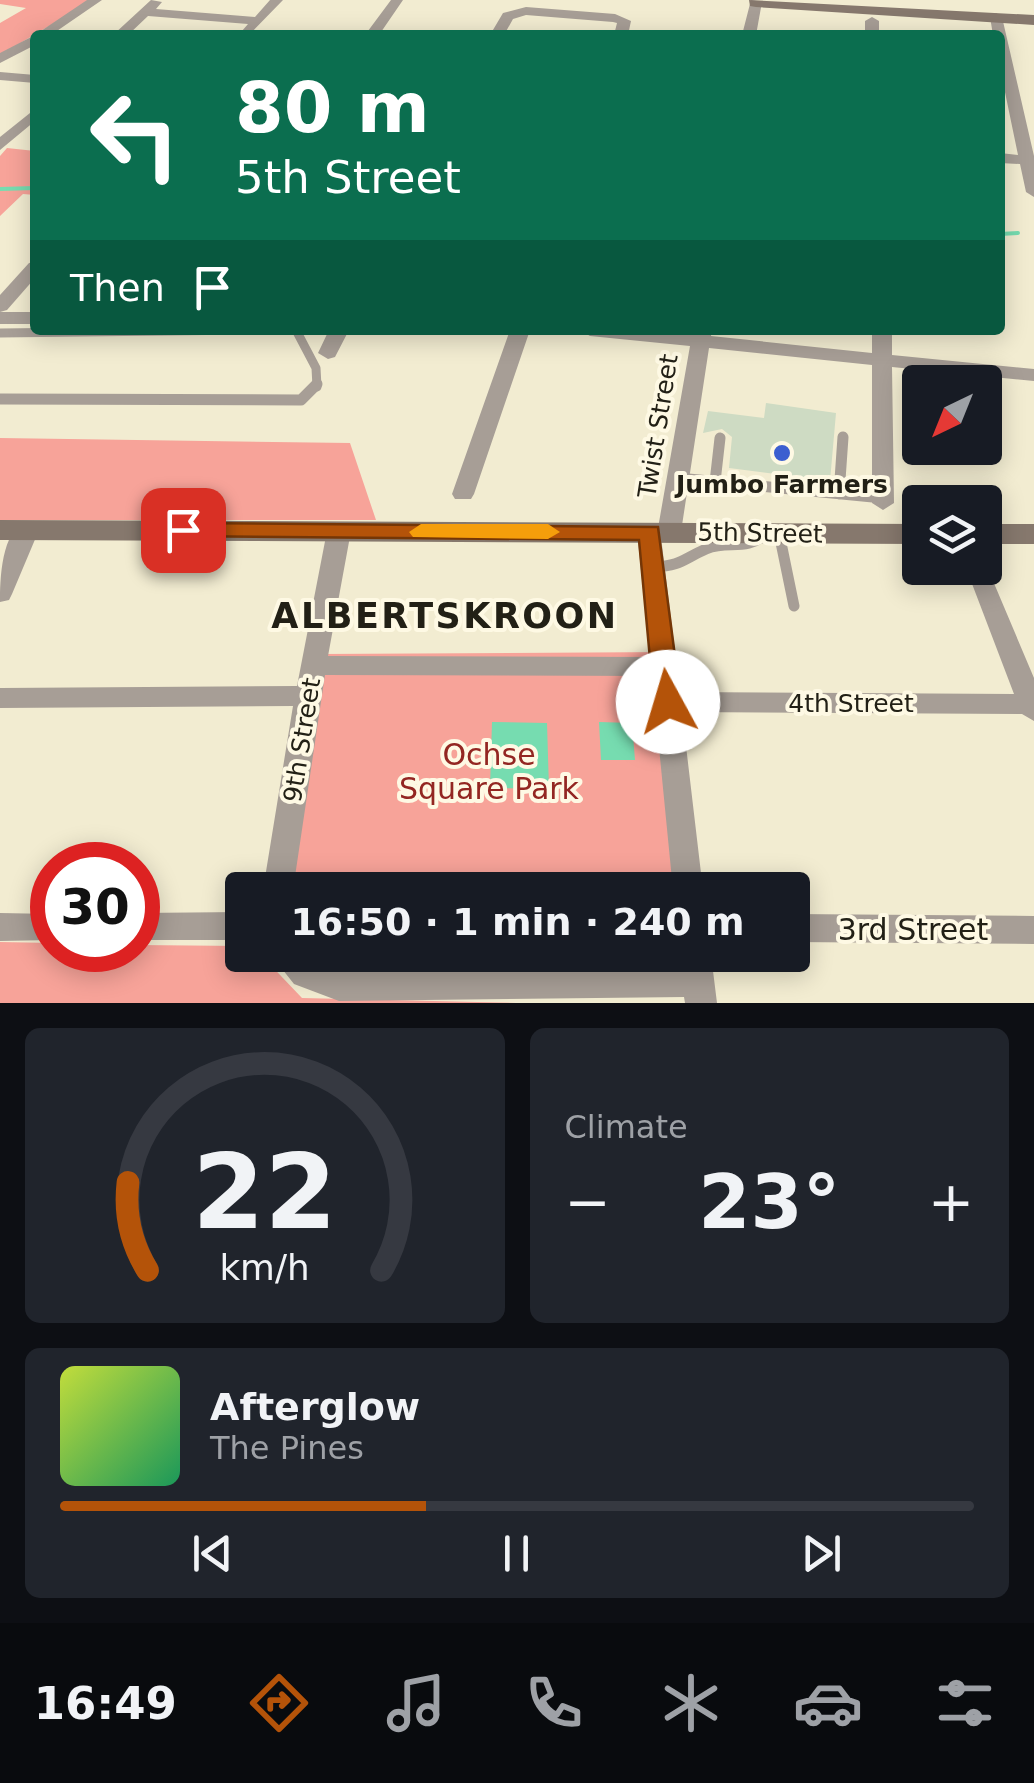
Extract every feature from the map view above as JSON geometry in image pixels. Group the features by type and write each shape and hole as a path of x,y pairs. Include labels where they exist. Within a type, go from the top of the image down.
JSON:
{"main road":[{"path":"749,2 1034,20"},
{"name":"5th Street","path":"14,530 902,534"},
{"path":"1002,534 1034,534"}],"street":[{"path":"50,30 96,0"},
{"path":"126,30 158,0"},
{"path":"250,30 276,0"},
{"path":"376,30 397,0"},
{"path":"748,30 749,2"},
{"path":"146,12 258,21"},
{"path":"500,30 508,16 519,12 615,18 624,21 622,30"},
{"path":"996,17 999,30"},
{"path":"0,60 30,42"},
{"path":"1005,59 1034,192"},
{"path":"0,76 30,79"},
{"path":"0,145 30,118"},
{"path":"1005,158 1027,160"},
{"path":"0,306 30,273"},
{"path":"0,318 30,318"},
{"path":"328,353 337,335"},
{"path":"463,494 518,335"},
{"path":"882,335 883,501"},
{"path":"701,336 1034,375"},
{"name":"Twist Street","path":"686,872 653,566 659,532 678,478 701,336"},
{"path":"0,594 14,530"},
{"name":"9th Street","path":"281,872 308,696 340,531"},
{"path":"985,585 1033,706"},
{"path":"314,666 664,666"},
{"path":"0,698 308,696"},
{"name":"4th Street","path":"668,702 1033,706"},
{"path":"160,926 225,926"},
{"path":"0,927 30,927"},
{"name":"3rd Street","path":"810,928 1034,930"},
{"path":"305,972 314,980 339,986 698,980"}],"lane":[{"path":"0,333 30,333"},
{"path":"0,400 301,400 314,392 320,380 299,335"},
{"path":"839,494 843,437"},
{"path":"715,482 720,438"},
{"path":"678,478 883,501"},
{"path":"653,566 682,565 708,548 753,546 773,533 794,606"}],"green space":[{"path":"0,0 93,0 42,30 30,30 30,37 0,55 0,23 26,8 0,4"},
{"path":"7,148 30,150 30,195 23,194 0,216 0,156"},
{"path":"0,438 350,443 376,520 0,520"},
{"name":"Ochse Square Park","path":"671,652 700,872 279,872 320,654"},
{"path":"0,942 30,943 30,972 160,972 160,945 225,946 225,972 277,972 302,998 516,1003 0,1003"}],"shaded area":[{"path":"492,722 547,723 549,789 490,788"},
{"path":"599,722 632,723 635,760 601,760"}],"building":[{"name":"Jumbo Farmers","path":"766,403 836,413 830,481 729,468 732,437 722,429 703,433 708,411 764,418"}],"waterway":[{"path":"0,189 30,188"},
{"path":"1005,234 1018,233"}],"slow traffic":[{"path":"421,532 548,532"}],"place":[{"name":"Jumbo Farmers","path":"782,453"}],"district":[{"name":"ALBERTSKROON","path":"445,616"}],"route":[{"path":"183,530 650,532 668,702"}]}
